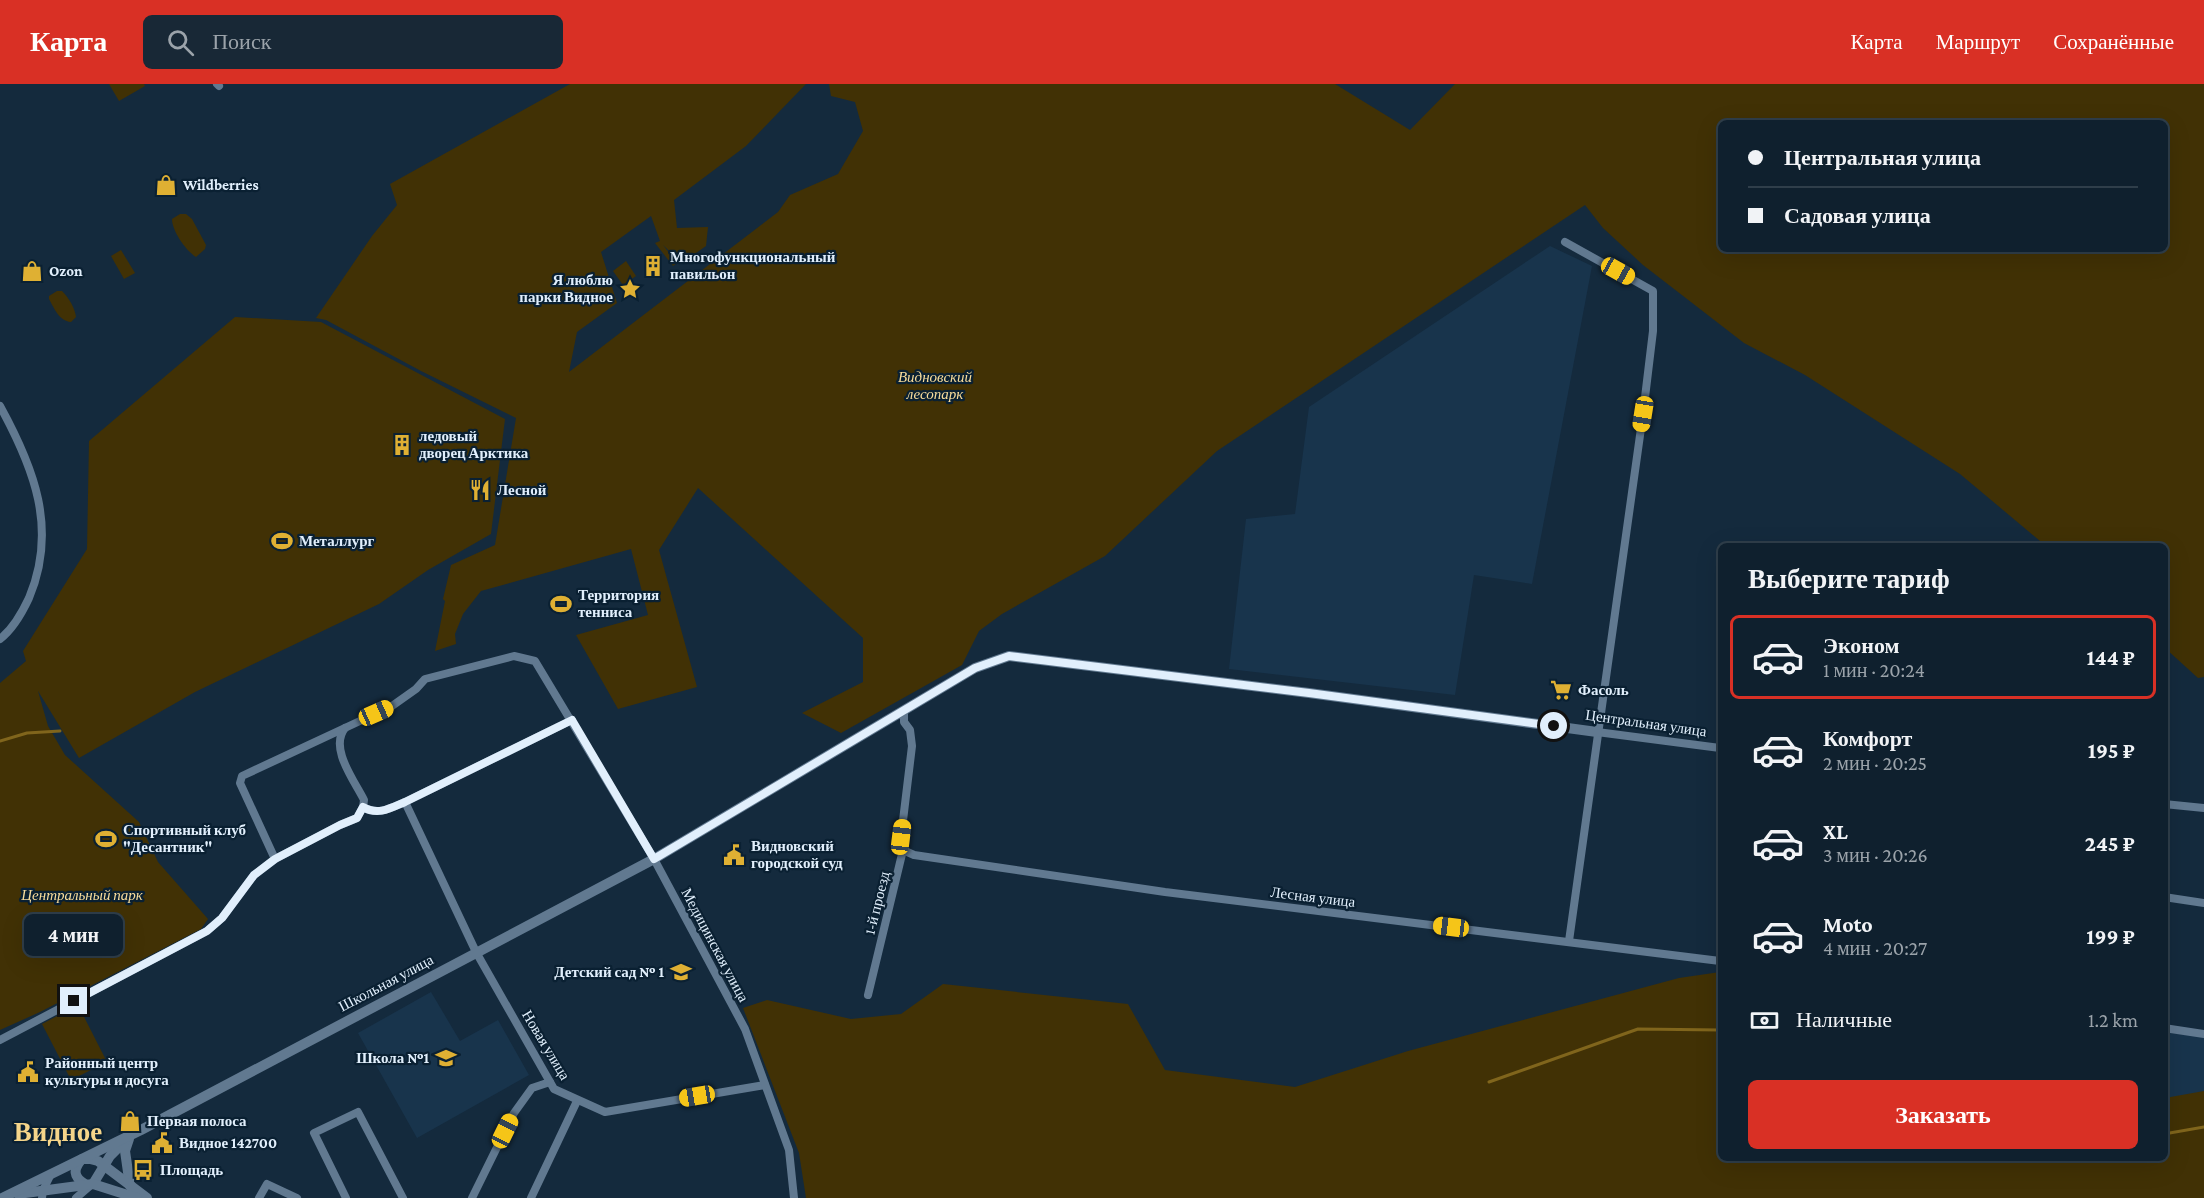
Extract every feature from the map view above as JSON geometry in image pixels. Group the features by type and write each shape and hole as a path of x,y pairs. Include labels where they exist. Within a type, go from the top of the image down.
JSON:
{"street":[{"path":"1565,242 1653,291 1653,331 1643,414 1569,940"},
{"path":"0,406 20,443 36,485 42,535 41,556 34,586 23,611 7,634 0,639"},
{"name":"Медицинская улица","path":"346,727 392,706 416,690 425,679 514,656 535,661 654,859 746,1029 789,1150 794,1198"},
{"name":"Центральная улица","path":"654,859 975,668 1009,656 1309,693 1718,748"},
{"name":"1-й проезд","path":"868,995 903,850 901,837 912,746 910,730 904,722 904,711"},
{"path":"363,807 378,812 405,802 572,720"},
{"path":"275,859 240,783 242,776 346,727"},
{"path":"0,1040 207,931 222,918 254,875 275,859 357,818 364,800 339,745 340,734 346,727"},
{"name":"Новая улица","path":"405,802 476,952 554,1089 605,1112 765,1085"},
{"path":"2168,804 2204,808"},
{"name":"Лесная улица","path":"903,850 914,855 1165,892 1569,940 1718,961"},
{"name":"Школьная улица","path":"10,1197 654,859"},
{"path":"2168,898 2204,903"},
{"path":"2168,1029 2204,1034"},
{"path":"472,1198 514,1113 532,1088 550,1082"},
{"path":"531,1198 577,1101"},
{"path":"346,1198 314,1133 358,1112 403,1198"},
{"path":"76,1198 110,1156 132,1134"},
{"path":"130,1186 125,1151 132,1134"},
{"path":"137,1198 77,1179 74,1172 76,1165 82,1159 90,1158 147,1198"},
{"path":"43,1194 52,1173"},
{"path":"10,1197 43,1194 89,1184"},
{"path":"259,1198 267,1184 297,1198"}],"shaded area":[{"path":"1550,246 1592,266 1532,584 1474,575 1455,695 1229,669 1246,519 1295,514 1309,407"},
{"name":"Школа №1","path":"431,992 460,1041 498,1020 529,1075 417,1138 358,1033"},
{"path":"2168,1032 2204,1037 2204,1100 2168,1108"}],"green space":[{"path":"109,84 144,84 145,86 119,101"},
{"name":"Видновский лесопарк","path":"570,84 806,84 746,146 674,200 677,228 708,227 706,246 682,263 663,245 677,263 673,266 655,243 660,241 651,216 601,252 617,303 577,332 569,372 778,212 790,195 838,174 863,131 855,102 831,96 829,84 1335,84 1410,130 1455,84 2204,84 2204,677 2198,678 2168,651 2168,543 2042,543 1960,474 1805,375 1744,343 1643,265 1603,228 1585,205 1217,451 1105,556 1002,614 979,631 962,665 841,733 802,713 863,682 863,638 698,488 659,550 697,687 618,709 576,635 648,615 631,549 481,591 463,614 455,634 456,644 435,651 451,565 495,545 516,418 326,320 316,318 372,236 397,205 390,184"},
{"path":"180,214 186,214 192,219 206,245 196,257 184,246 174,229 172,219"},
{"path":"121,250 135,273 124,279 111,256"},
{"path":"626,261 636,276 623,285 613,271"},
{"path":"62,291 73,307 76,317 71,322 60,317 49,299 49,296"},
{"name":"Металлург","path":"235,317 321,322 505,419 491,534 428,570 379,604 195,692 79,758 38,691 48,726 65,755 139,822 158,862 208,919 201,929 40,1012 0,1030 0,683 26,661 23,651 87,549 89,441"},
{"path":"1718,972 1718,1161 2168,1161 2168,1097 2204,1091 2204,1198 806,1198 799,1153 743,1008 767,1000 851,1019 901,1014 943,984 1128,1004 1165,1070 1295,1087 1408,1051 1679,978"},
{"path":"78,1005 107,1062 71,1080 42,1024"}],"waterway":[{"path":"0,741 27,733 60,731"},
{"path":"1489,1082 1638,1029 1718,1030"},
{"path":"2168,1133 2204,1127"}],"place":[{"name":"Wildberries","path":"166,185"},
{"name":"Многофункциональный павильон","path":"653,266"},
{"name":"Ozon","path":"32,271"},
{"name":"Я люблю парки Видное","path":"630,289"},
{"name":"ледовый дворец Арктика","path":"402,445"},
{"name":"Лесной","path":"480,490"},
{"name":"Металлург","path":"282,541"},
{"name":"Территория тенниса","path":"561,604"},
{"name":"Фасоль","path":"1561,690"},
{"name":"Спортивный клуб \"Десантник\"","path":"106,839"},
{"name":"Видновский городской суд","path":"734,855"},
{"name":"Детский сад № 1","path":"681,972"},
{"name":"Школа №1","path":"446,1058"},
{"name":"Районный центр культуры и досуга","path":"28,1072"},
{"name":"Первая полоса","path":"130,1121"},
{"name":"Видное 142700","path":"162,1143"},
{"name":"Площадь","path":"143,1170"}],"district":[{"name":"Видное","path":"58,1132"}],"route":[{"path":"74,1001 207,931 222,918 254,875 275,859 357,818 363,807 378,812 405,802 572,720 654,859 975,668 1009,656 1554,726"}],"park label":[{"name":"Центральный парк","path":"82,895"}]}
